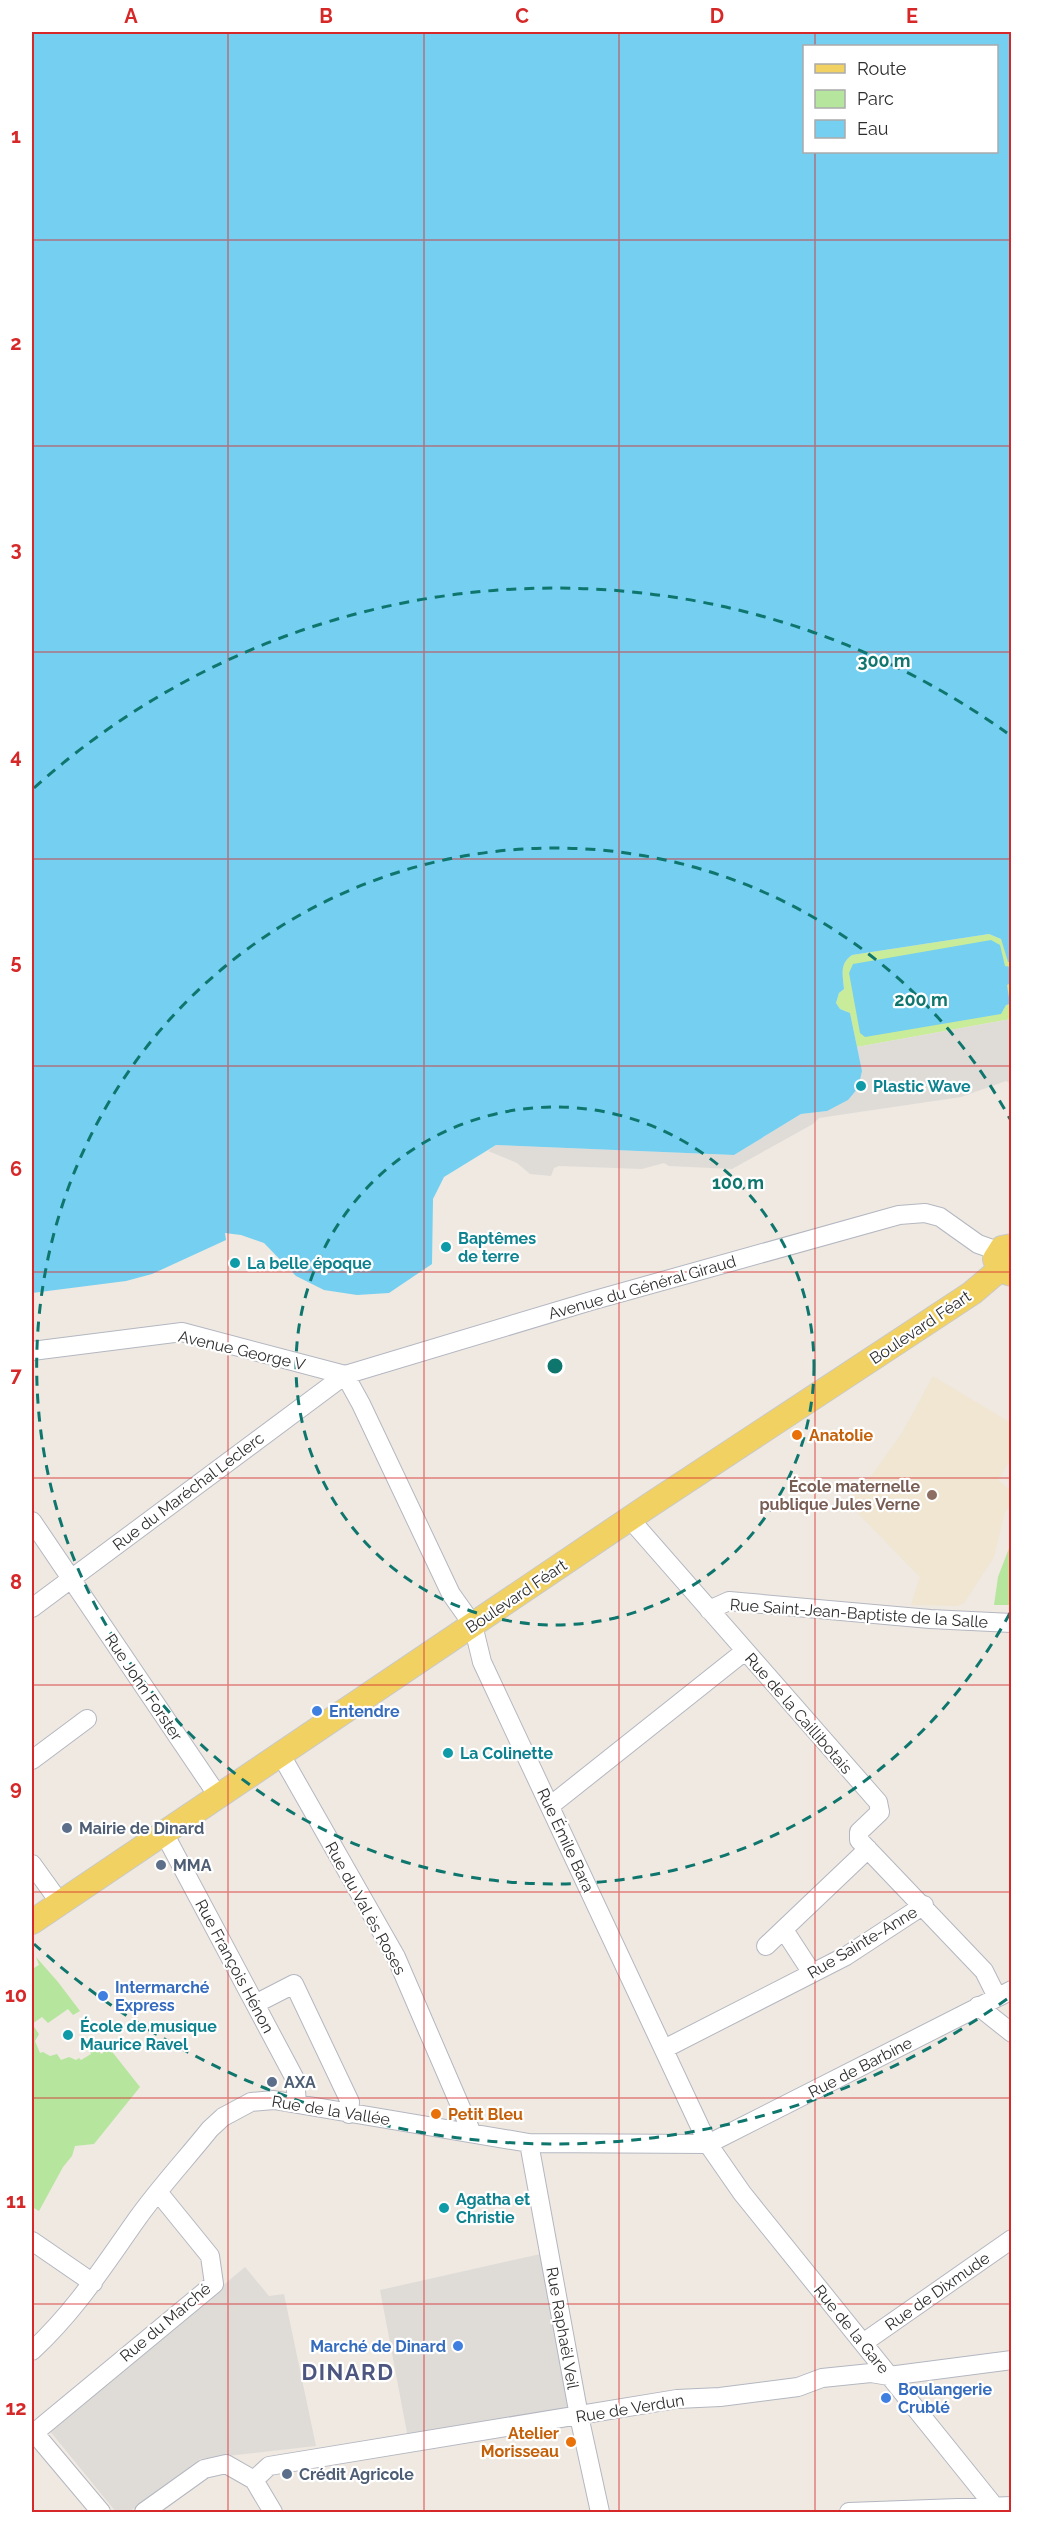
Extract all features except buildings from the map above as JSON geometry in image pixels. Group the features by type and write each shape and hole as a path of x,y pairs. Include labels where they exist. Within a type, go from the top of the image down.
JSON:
{"main road":[{"name":"Boulevard Féart","path":"32,1922 630,1519 972,1293 1005,1260"}],"street":[{"name":"Avenue du Général Giraud","path":"345,1375 602,1298 898,1215 924,1213 940,1217 1005,1260"},
{"name":"Avenue George V","path":"32,1351 182,1332 345,1375"},
{"name":"Rue du Maréchal Leclerc","path":"32,1608 345,1375"},
{"name":"Rue Émile Bara","path":"345,1375 451,1594 473,1625 482,1662 708,2144"},
{"name":"Rue de la Caillibotais","path":"630,1519 878,1802 880,1808 877,1816 859,1832 859,1840 868,1849"},
{"name":"Rue John Forster","path":"32,1521 218,1796"},
{"name":"Rue Saint-Jean-Baptiste de la Salle","path":"710,1610 729,1600 930,1619 1011,1623"},
{"path":"550,1806 745,1651"},
{"path":"32,1760 87,1719"},
{"name":"Rue du Val ès Roses","path":"281,1755 396,1957 471,2131"},
{"name":"Rue François Hénon","path":"164,1833 295,2079 297,2103"},
{"path":"766,1946 868,1849 924,1905"},
{"path":"32,1864 60,1902"},
{"name":"Rue Sainte-Anne","path":"664,2049 846,1956 924,1905 1004,1993"},
{"path":"784,1930 812,1972"},
{"path":"255,2004 294,1983 350,2102 349,2114"},
{"name":"Rue de Barbine","path":"708,2144 1004,1993"},
{"path":"978,2006 1011,2033"},
{"name":"Rue de la Vallée","path":"32,2351 60,2325 158,2192 210,2130 235,2109 251,2102 262,2100 297,2103 349,2114 471,2131 529,2143 708,2144"},
{"name":"Rue Raphaël Veil","path":"529,2143 579,2416 600,2512"},
{"name":"Rue de la Gare","path":"708,2144 742,2193 863,2343 1002,2508"},
{"name":"Rue du Marché","path":"33,2431 214,2284 210,2256 158,2192"},
{"name":"Rue de Dixmude","path":"863,2343 1011,2239"},
{"path":"32,2241 93,2283"},
{"name":"Rue de Verdun","path":"254,2480 269,2466 677,2399 720,2397 798,2387 822,2378 871,2373 890,2376 1011,2360"},
{"path":"33,2431 101,2512"},
{"path":"144,2512 193,2476 214,2466 225,2464 254,2480 273,2512"},
{"path":"849,2512 1002,2508"}],"shaded area":[{"path":"1011,1019 1011,1084 1006,1081 961,1097 819,1118 813,1124 732,1169 669,1166 664,1163 642,1169 559,1166 554,1168 551,1176 530,1174 517,1163 488,1151 496,1145 734,1155 801,1114 827,1111 862,1072 857,1047"},
{"name":"École maternelle publique Jules Verne","path":"933,1376 1011,1423 1011,1459 998,1480 1011,1491 1011,1502 1005,1513 994,1557 964,1603 957,1606 911,1605 920,1577 846,1501 869,1479 902,1433"},
{"path":"545,2253 569,2409 408,2438 380,2290"},
{"path":"245,2267 269,2296 284,2294 316,2446 200,2459 129,2512 116,2512 49,2430"}],"green space":[{"path":"989,934 1001,939 1008,961 1011,962 1011,1019 857,1047 850,1013 840,1009 836,1003 839,993 844,989 843,966 848,958 852,955"},
{"path":"1011,1543 1011,1605 994,1605 998,1577"},
{"path":"36,1957 80,2011 73,2015 68,2009 48,2023 42,2017 32,2024 32,1969 39,1965"},
{"path":"32,2024 39,2034 35,2041 40,2053 43,2052 50,2056 57,2054 61,2060 69,2057 81,2060 91,2054 89,2050 92,2048 88,2043 91,2040 101,2054 104,2052 101,2047 106,2044 140,2087 94,2144 75,2146 72,2156 63,2167 39,2211 32,2207"}],"water":[{"path":"32,32 1011,32 1011,962 1008,962 1001,939 989,934 852,955 843,966 844,989 839,993 836,1003 840,1009 850,1013 862,1071 858,1088 848,1100 827,1111 801,1114 734,1155 496,1145 444,1177 433,1199 432,1264 389,1293 357,1295 324,1290 296,1276 264,1243 241,1235 225,1233 226,1240 152,1274 126,1281 32,1293"},
{"path":"991,940 1000,945 1005,966 1011,967 1011,983 1007,985 1010,1004 1006,1005 1001,1014 865,1037 860,1033 849,973 853,964"}],"place":[{"name":"Plastic Wave","path":"861,1086"},
{"name":"Baptêmes de terre","path":"446,1247"},
{"name":"La belle époque","path":"235,1263"},
{"name":"Anatolie","path":"797,1435"},
{"name":"École maternelle publique Jules Verne","path":"932,1495"},
{"name":"Entendre","path":"317,1711"},
{"name":"La Colinette","path":"448,1753"},
{"name":"Mairie de Dinard","path":"67,1828"},
{"name":"MMA","path":"161,1865"},
{"name":"Intermarché Express","path":"103,1996"},
{"name":"École de musique Maurice Ravel","path":"68,2035"},
{"name":"AXA","path":"272,2082"},
{"name":"Petit Bleu","path":"436,2114"},
{"name":"Agatha et Christie","path":"444,2208"},
{"name":"Marché de Dinard","path":"458,2346"},
{"name":"Boulangerie Crublé","path":"886,2398"},
{"name":"Atelier Morisseau","path":"571,2442"},
{"name":"Crédit Agricole","path":"287,2474"}],"district":[{"name":"DINARD","path":"348,2372"}]}
